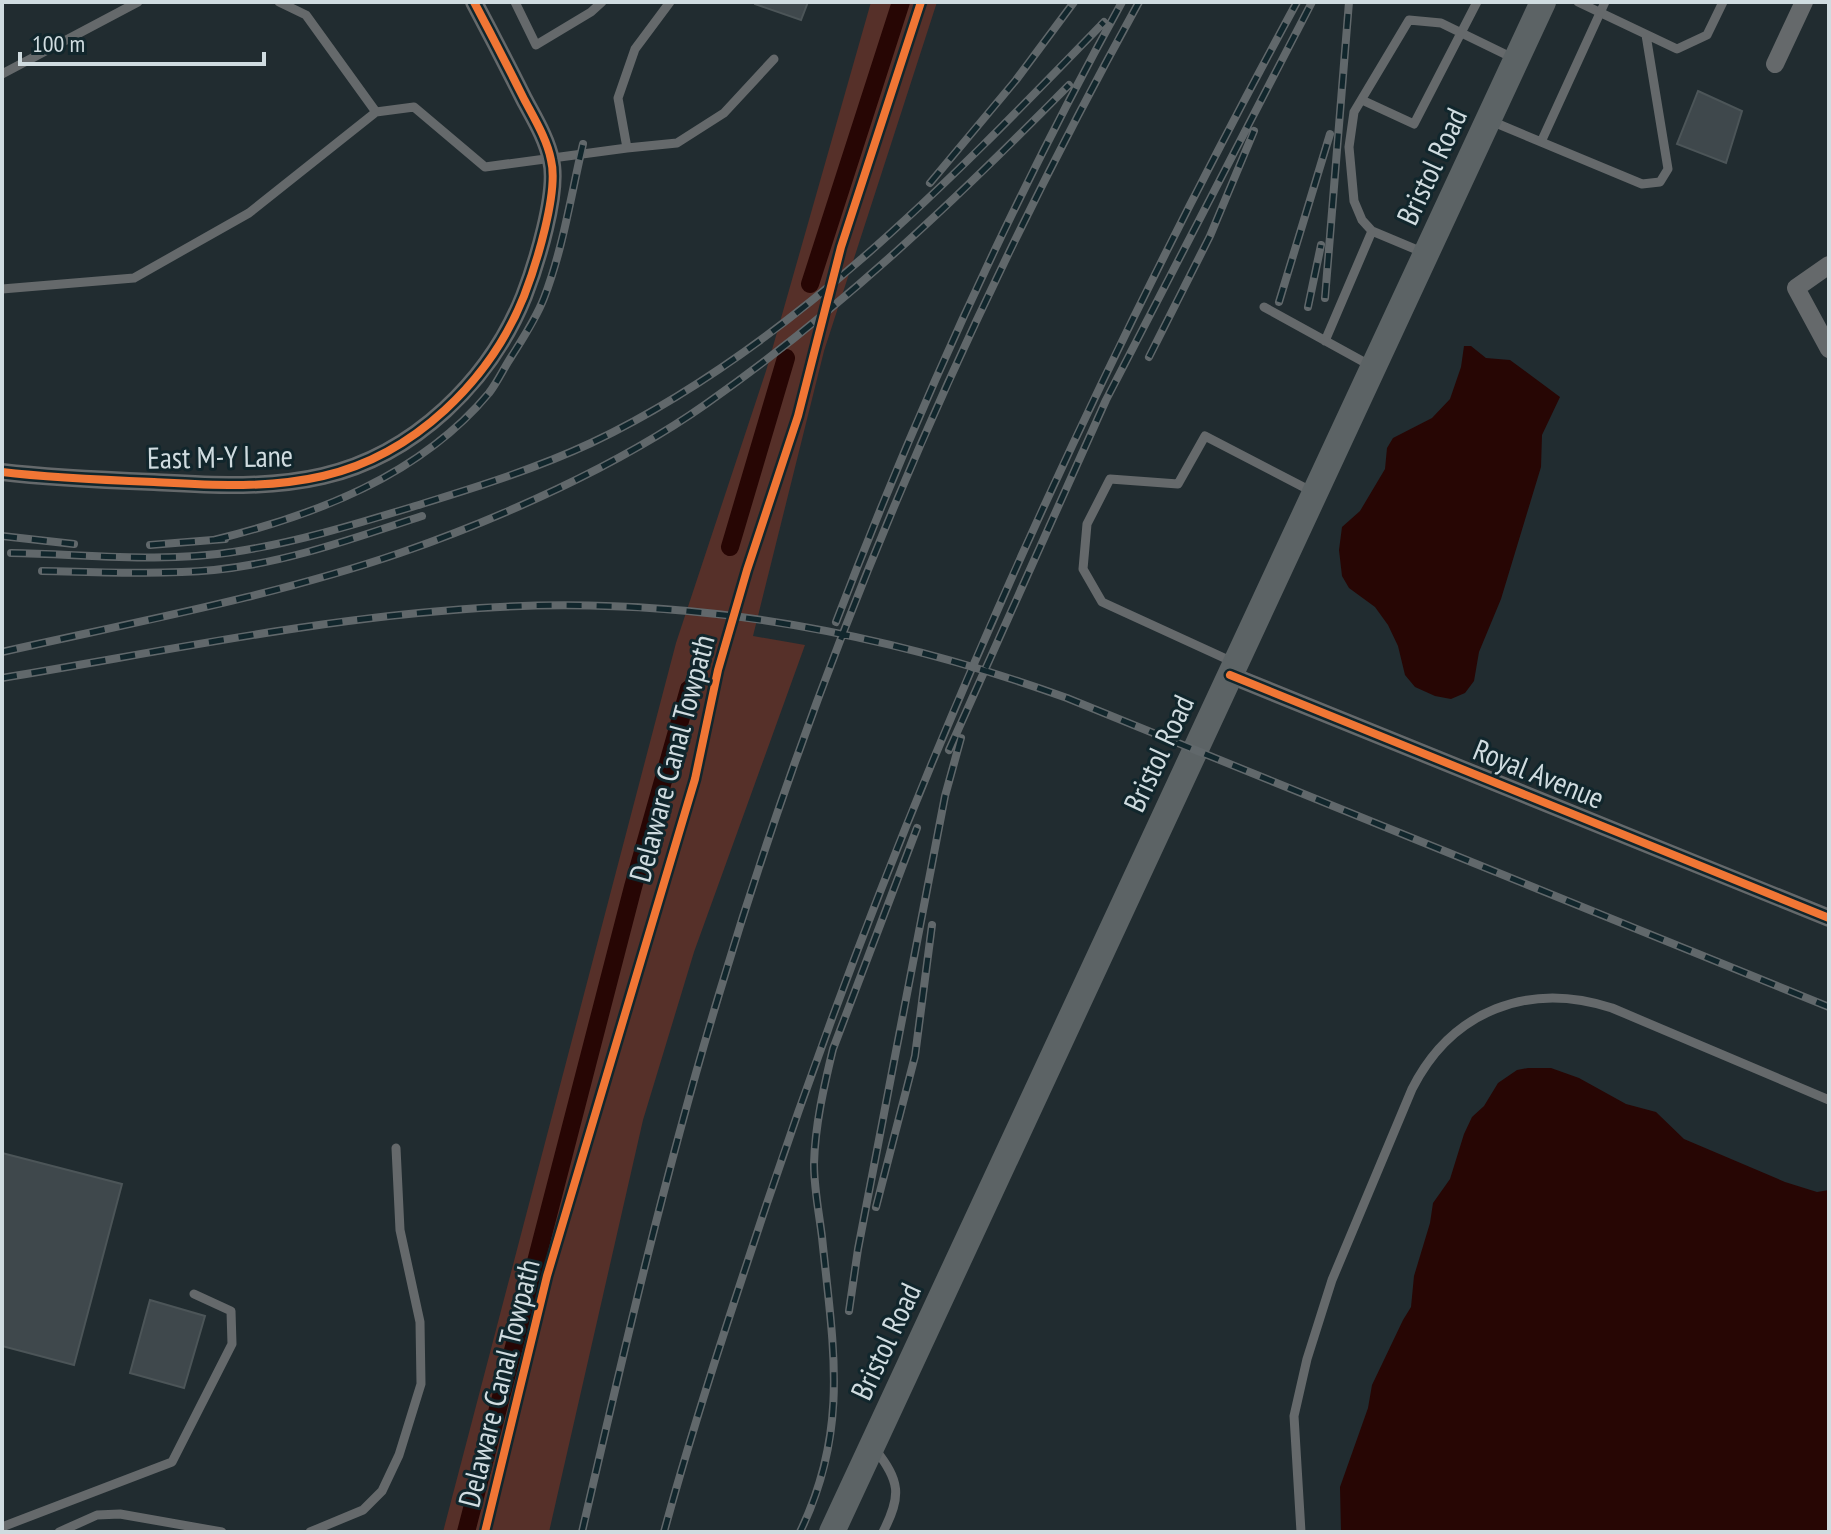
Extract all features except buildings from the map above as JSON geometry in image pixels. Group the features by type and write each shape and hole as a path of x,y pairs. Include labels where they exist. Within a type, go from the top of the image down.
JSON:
{"main road":[{"name":"Bristol Road","path":"832,1532 1543,2"}],"street":[{"name":"East M-Y Lane","path":"2,472 254,485 299,480 341,471 401,443 452,403 482,370 507,332 531,274 553,182 551,157 474,2"},
{"path":"1775,64 1804,2"},
{"path":"1829,265 1796,288 1829,349"},
{"name":"Royal Avenue","path":"1233,669 1829,918"}],"lane":[{"path":"2,74 138,2"},
{"path":"279,2 306,15 376,112"},
{"path":"515,2 536,45 602,2"},
{"path":"627,148 618,98 635,49 670,2"},
{"path":"1362,100 1414,124 1477,2"},
{"path":"1578,2 1677,49 1707,35 1723,2"},
{"path":"1541,142 1605,2"},
{"path":"1425,254 1372,231 1362,220 1354,201 1349,147 1354,112 1409,20 1441,23 1516,60"},
{"path":"1487,120 1642,184 1660,182 1668,169 1646,35"},
{"path":"2,289 134,278 249,213 376,112 414,107 485,167 677,143 724,113 774,59"},
{"path":"1325,341 1372,231"},
{"path":"1264,307 1373,367"},
{"path":"1233,669 1102,602 1083,569 1087,524 1110,479 1178,484 1205,436 1314,493"},
{"path":"1301,1532 1294,1416 1307,1359 1332,1280 1412,1089 1428,1061 1449,1038 1474,1019 1518,1001 1550,997 1581,999 1612,1008 1829,1100"},
{"path":"310,1532 363,1510 382,1491 399,1455 421,1384 420,1322 400,1230 396,1148"},
{"path":"2,1527 172,1462 232,1344 231,1311 194,1294"},
{"path":"872,1446 894,1474 897,1501 883,1532"},
{"path":"59,1532 97,1515 120,1514 222,1532"}],"shaded area":[{"path":"871,2 937,2 824,351 753,636 805,645 694,952 643,1120 549,1532 443,1532 676,643 766,371"},
{"path":"1464,346 1471,346 1486,358 1510,360 1560,397 1542,435 1541,467 1501,599 1479,652 1474,681 1465,693 1451,699 1415,687 1405,675 1398,646 1388,625 1375,607 1349,588 1342,576 1339,550 1342,527 1360,511 1385,469 1387,448 1393,438 1432,418 1450,399 1461,367"},
{"path":"1551,1068 1579,1078 1626,1104 1656,1112 1684,1139 1785,1182 1817,1192 1829,1190 1829,1532 1341,1532 1340,1487 1368,1408 1372,1385 1411,1307 1414,1276 1433,1203 1450,1179 1472,1117 1484,1106 1498,1083 1517,1070"}],"waterway":[{"path":"810,284 901,2"},
{"path":"730,547 786,358"},
{"path":"466,1532 633,887 689,689"}],"railway":[{"path":"930,183 1016,80 1074,2"},
{"path":"836,622 899,464 968,307 1042,153 1122,2"},
{"path":"582,1532 646,1260 700,1058 760,863 805,736 903,485 958,362 1015,240 1139,2"},
{"path":"664,1532 726,1328 820,1050 940,743 1005,592 1145,294 1297,2"},
{"path":"949,750 1106,400 1312,2"},
{"path":"1325,298 1349,2"},
{"path":"11,553 178,557 256,548 346,527 458,493 591,443 664,404 733,360 801,310 928,199 1104,22"},
{"path":"2,652 202,608 351,569 478,524 558,489 635,449 706,404 850,293 940,212 1069,85"},
{"path":"1149,357 1210,236 1254,131"},
{"path":"1279,302 1330,134"},
{"path":"214,540 290,518 364,488 431,447 462,422 489,393 528,331 544,298 562,241 583,144"},
{"path":"1308,307 1321,245"},
{"path":"42,571 128,573 241,567 320,549 422,516"},
{"path":"2,536 74,544"},
{"path":"150,545 225,539"},
{"path":"2,678 300,628 480,608 555,605 630,607 704,613 851,636 924,653 1067,698 1829,1007"},
{"path":"849,1311 858,1249 945,796 961,738"},
{"path":"800,1532 816,1494 826,1458 834,1387 830,1315 814,1173 818,1120 833,1049 917,828"},
{"path":"876,1207 915,1056 932,925"}],"cycle path":[{"path":"2,472 217,485 302,480 356,466 388,451 445,410 491,357 509,327 534,266 552,190 551,160 543,136 474,2"},
{"name":"Delaware Canal Towpath","path":"485,1532 547,1276 695,779 718,670 798,416 841,247 921,2"},
{"path":"1230,675 1829,918"}]}
